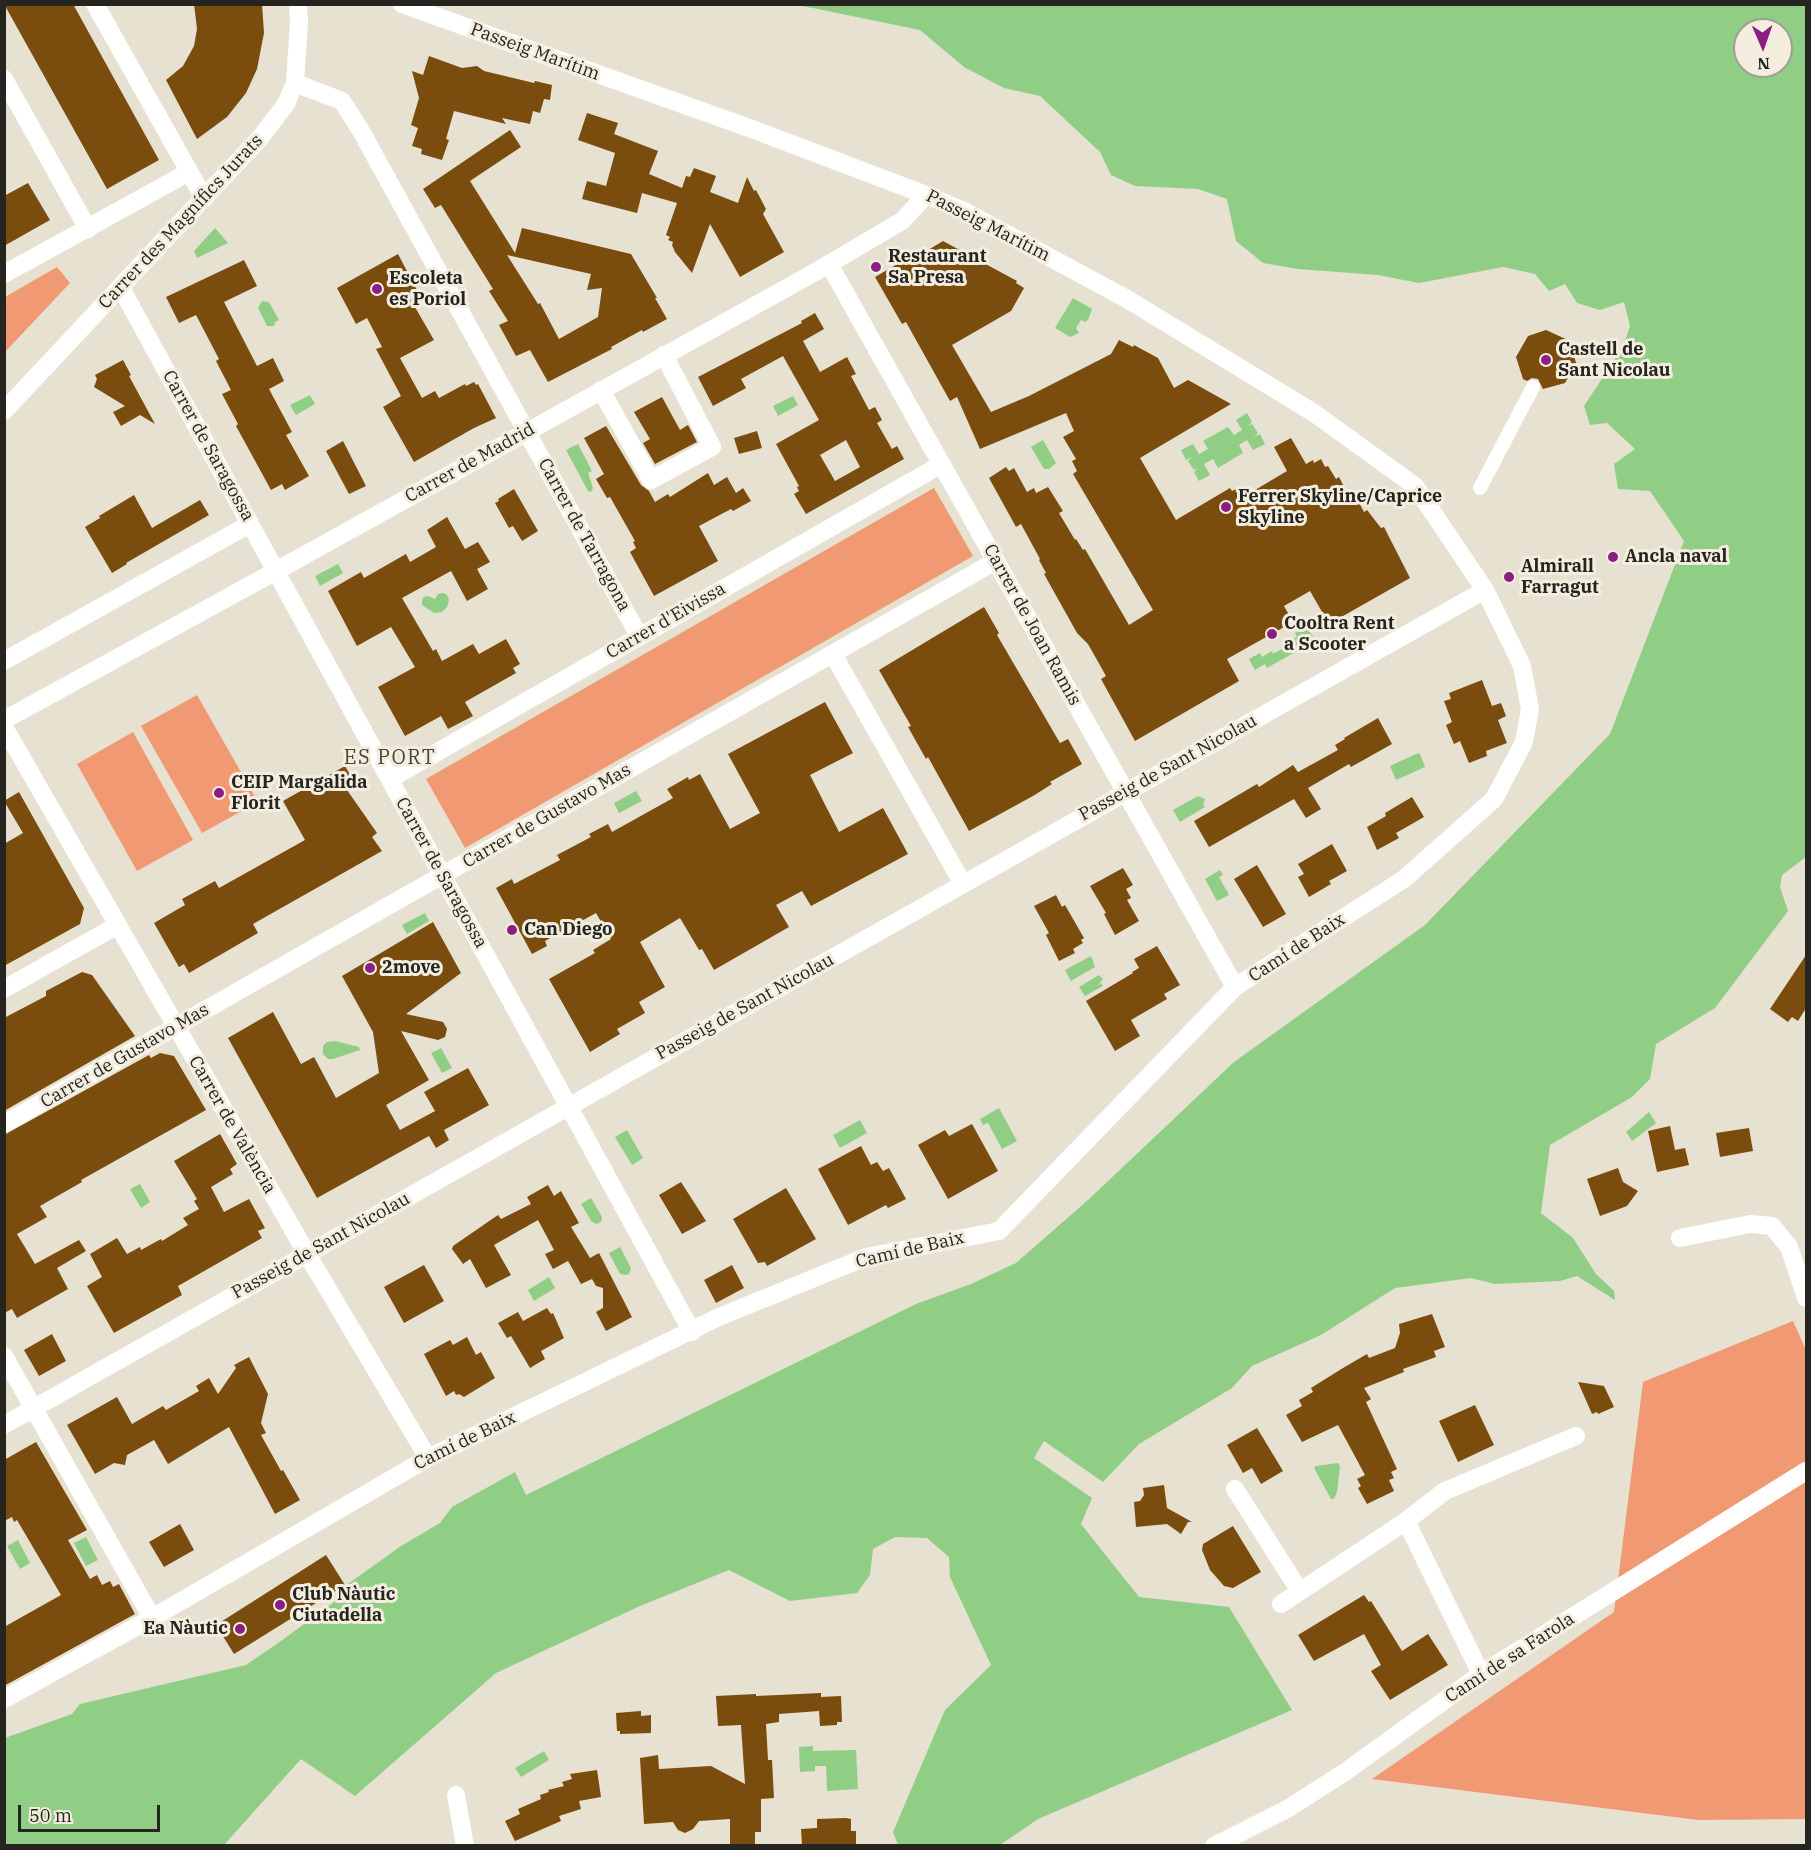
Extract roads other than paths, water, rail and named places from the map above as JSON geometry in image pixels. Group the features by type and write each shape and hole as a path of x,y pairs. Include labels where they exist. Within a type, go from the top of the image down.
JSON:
{"street":[{"path":"95,4 204,198"},
{"name":"Carrer des Magnífics Jurats","path":"4,411 260,138 286,104 295,83 298,4"},
{"name":"Passeig Marítim","path":"402,4 752,129 926,195 964,211 1127,299 1323,420 1415,486 1485,590"},
{"path":"4,79 88,229"},
{"name":"Carrer de Tarragona","path":"295,83 342,101 361,130 639,636"},
{"path":"4,274 189,172"},
{"name":"Carrer de Madrid","path":"4,720 276,572 829,264 902,222 926,195"},
{"name":"Carrer de Joan Ramis","path":"829,264 1235,987"},
{"name":"Carrer de Saragossa","path":"121,288 692,1332"},
{"path":"601,390 651,480 712,447 664,355"},
{"path":"1480,488 1533,387"},
{"name":"Carrer d'Eivissa","path":"390,778 942,464"},
{"path":"4,661 250,524"},
{"name":"Carrer de Gustavo Mas","path":"4,1124 996,561"},
{"name":"Passeig de Sant Nicolau","path":"4,1425 1485,590"},
{"name":"Camí de Baix","path":"4,1699 152,1618 428,1458 720,1317 866,1257 999,1231 1235,987 1404,879 1494,799 1524,742 1530,709 1522,666 1485,590"},
{"path":"833,654 963,884"},
{"name":"Carrer de València","path":"4,727 306,1254 428,1458"},
{"path":"4,988 118,925"},
{"path":"1680,1238 1750,1224 1772,1226 1789,1247 1806,1298"},
{"path":"4,1356 152,1618"},
{"path":"1281,1604 1406,1521 1445,1491 1576,1436"},
{"name":"Camí de sa Farola","path":"1214,1845 1289,1808 1345,1772 1481,1674 1806,1471"},
{"path":"1235,1489 1299,1590"},
{"path":"1406,1521 1481,1674"},
{"path":"456,1795 465,1845"}],"place":[{"name":"Restaurant Sa Presa","path":"876,267"},
{"name":"Escoleta es Poriol","path":"377,289"},
{"name":"Castell de Sant Nicolau","path":"1546,360"},
{"name":"Ferrer Skyline/Caprice Skyline","path":"1226,507"},
{"name":"Ancla naval","path":"1613,557"},
{"name":"Almirall Farragut","path":"1509,577"},
{"name":"Cooltra Rent a Scooter","path":"1272,634"},
{"name":"CEIP Margalida Florit","path":"219,793"},
{"name":"Can Diego","path":"512,930"},
{"name":"2move","path":"370,968"},
{"name":"Club Nàutic Ciutadella","path":"280,1605"},
{"name":"Ea Nàutic","path":"240,1629"}],"district":[{"name":"ES PORT","path":"390,758"}]}
